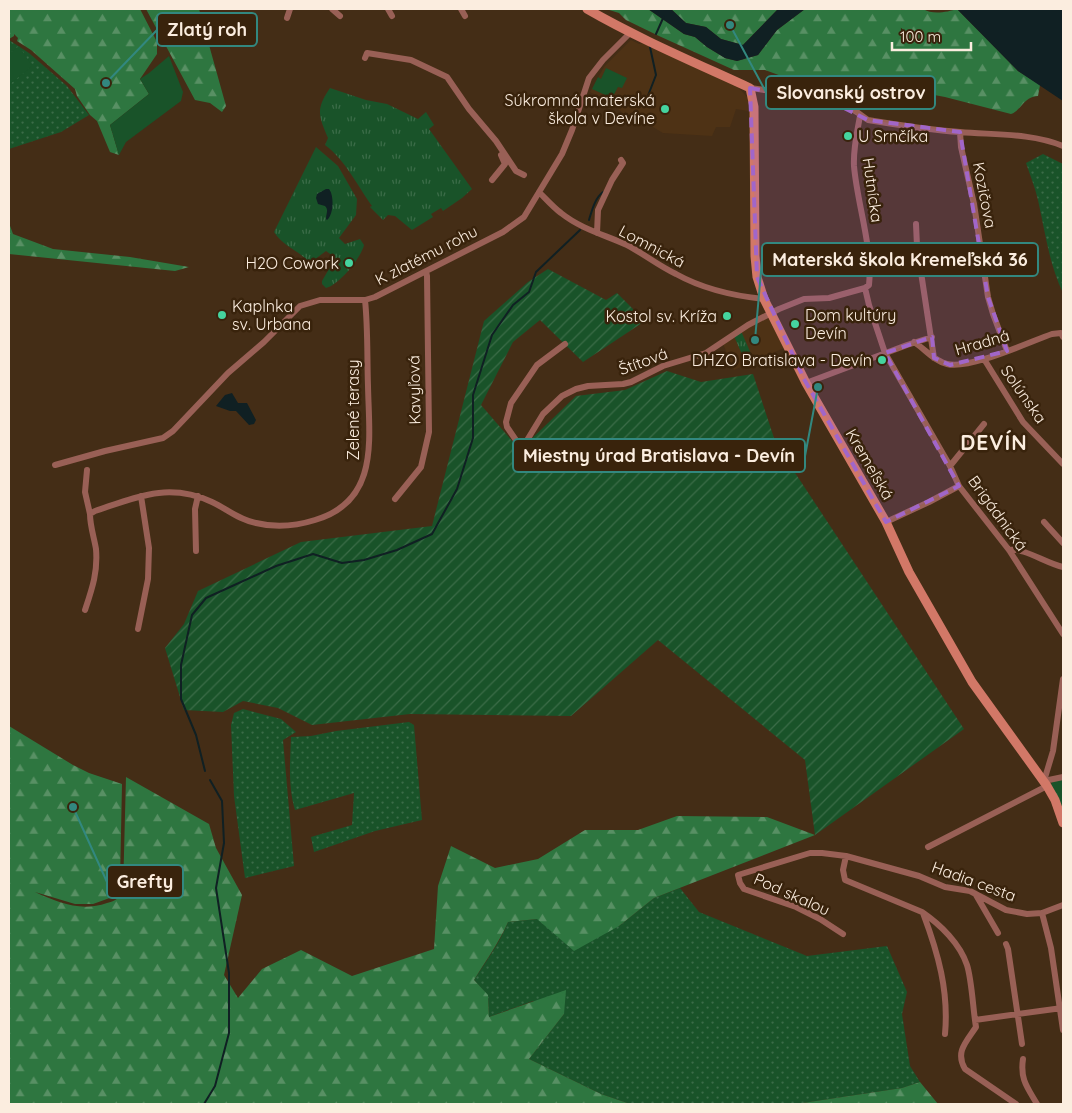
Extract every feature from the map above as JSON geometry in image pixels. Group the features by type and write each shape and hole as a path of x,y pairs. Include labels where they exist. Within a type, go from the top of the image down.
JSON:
{"street":[{"path":"288,18 290,9"},
{"path":"332,9 340,16"},
{"path":"388,9 392,16"},
{"path":"461,9 465,16"},
{"path":"587,9 631,32 750,88 836,104 856,111 860,116 868,120 960,132 988,133 1047,140 1063,146"},
{"name":"K zlatému rohu","path":"55,465 163,438 173,431 228,373 264,342 300,306 320,300 365,300 381,294 520,221 562,154 590,78 603,60 631,32"},
{"path":"365,58 367,53 411,60 447,77 469,109 496,141 516,171 524,175"},
{"name":"Kremeľská","path":"750,88 754,107 755,256 764,299 806,384 886,522 909,572 972,682 1045,783 1055,800 1063,823"},
{"name":"Hutnícka","path":"860,116 854,146 856,178 870,279 869,285 865,288 885,353"},
{"name":"Kozičova","path":"960,132 961,148 974,204 988,297 1007,351"},
{"path":"492,180 505,164 494,145 496,141"},
{"path":"597,233 598,210 612,180 623,163 621,160"},
{"name":"Lomnická","path":"539,192 562,214 577,223 626,245 697,284 750,298 764,299"},
{"path":"916,224 917,246 934,358"},
{"name":"Kavyľová","path":"395,499 421,467 429,432 426,271"},
{"name":"Štítová","path":"515,460 543,414 562,396 588,386 631,382 663,366 706,353 738,331 804,299 829,298 865,288"},
{"name":"Zelené terasy","path":"90,514 156,492 175,492 198,496 253,523 267,526 306,523 332,514 353,497 361,485 368,458 365,300"},
{"name":"Hradná","path":"914,342 934,358 950,365 984,359 1061,335"},
{"path":"806,384 914,342 932,337"},
{"path":"522,448 507,427 506,422 512,403 537,365 565,344"},
{"name":"Brigádnická","path":"885,353 950,466 958,486 1009,550 1063,634"},
{"name":"Solúnska","path":"984,359 1023,422 1063,464"},
{"path":"950,466 984,424"},
{"path":"85,610 96,573 96,547 84,492 87,470"},
{"path":"886,522 958,486"},
{"path":"138,629 148,579 149,548 141,496"},
{"path":"196,551 195,508 198,496"},
{"path":"1044,522 1063,544"},
{"path":"1009,550 1019,550 1063,567"},
{"path":"1045,783 1053,751 1063,679"},
{"path":"1036,769 1049,763"},
{"path":"928,848 1045,783 1063,777"},
{"name":"Hadia cesta","path":"738,875 810,853 822,853 846,856 919,876 945,887 975,894 1006,910 1027,914 1042,913 1063,905"},
{"path":"846,856 843,870 845,880 922,912 933,919 950,937 967,966 976,1027 961,1050 960,1061 965,1069 1016,1104"},
{"name":"Pod skalou","path":"738,875 740,884 744,889 796,907 820,919 843,934"},
{"path":"975,894 998,933"},
{"path":"922,912 936,948 946,995 945,1034"},
{"path":"1042,913 1051,948 1062,1008 1063,1030"},
{"path":"1006,944 1022,1044"},
{"path":"975,1020 1062,1008"},
{"path":"1023,1059 1021,1072 1024,1082 1037,1104"}],"highlighted area":[{"path":"750,88 836,104 868,120 960,132 988,297 1007,351 950,365 934,358 932,337 885,353 959,486 886,522 804,379 757,277"}],"shaded area":[{"path":"648,9 671,9 686,23 706,27 721,39 743,45 778,9 805,9 777,30 758,55 737,61 725,58 695,37 684,34"},
{"path":"957,9 1063,9 1063,101 1018,71"},
{"path":"631,40 639,44 644,43 737,86 749,99 748,111 736,109 730,127 716,127 712,136 663,133 643,121 639,127 611,103 590,92 604,67"},
{"path":"329,189 331,192 332,200 331,213 327,220 326,207 318,204 316,198 317,194"},
{"path":"771,317 784,348 734,370 723,344 743,330"},
{"path":"232,393 238,403 247,403 256,420 254,424 249,425 236,411 216,406 225,395"}],"green space":[{"path":"9,9 140,9 157,42 157,54 140,79 149,94 110,125 119,155 110,152 97,121 90,115 77,96 75,89 31,50 17,41 18,38 14,34 9,39"},
{"path":"146,9 199,9 226,106 222,112 210,103 195,100"},
{"path":"606,9 648,9 684,34 695,37 725,58 737,61 758,55 777,30 805,9 923,9 945,12 957,9 1018,71 1040,85 1038,96 1026,101 1011,114 913,91 873,93 847,86 795,81 765,70 734,70 626,20 619,13"},
{"path":"671,9 778,9 743,45 721,39 706,27 686,23"},
{"path":"9,40 29,53 67,86 89,115 61,132 9,149"},
{"path":"19,46 32,66 9,85 9,54"},
{"path":"169,56 183,92 181,101 126,142 119,155 110,125 149,94 140,79"},
{"path":"606,68 627,78 622,88 618,87 612,98 592,89 598,77 601,79"},
{"path":"330,88 366,100 387,104 418,119 426,112 434,125 429,129 472,189 443,211 441,208 431,214 433,217 412,230 395,216 388,215 383,220 370,207 372,206 339,158 325,145 328,138 322,124 320,108"},
{"path":"316,147 338,166 357,199 356,215 339,238 345,244 360,239 364,245 359,257 349,270 337,282 326,288 322,281 333,262 333,256 326,251 310,263 282,241 274,232"},
{"path":"1043,154 1063,164 1063,293 1051,259 1037,195 1026,163"},
{"path":"9,223 13,234 53,249 130,257 189,267 175,271 9,254"},
{"path":"548,269 606,300 617,293 645,321 583,362 540,320 513,342 481,405 520,450 576,396 625,390 667,371 701,382 753,374 776,444 964,729 815,835 805,760 658,640 571,716 410,714 312,725 278,708 243,701 223,712 184,710 165,648 184,624 198,591 301,542 432,526 484,321 528,282"},
{"path":"741,331 752,356 744,359 734,336"},
{"path":"243,709 281,719 296,732 283,740 294,866 245,878 234,796 231,725 234,713"},
{"path":"409,722 414,725 422,820 375,831 314,852 311,837 352,825 354,793 295,810 290,783 291,737 311,736"},
{"path":"9,726 73,765 89,773 122,784 118,895 93,904 75,904 35,892 61,903 88,907 110,902 123,892 126,777 209,824 216,848 242,895 224,975 238,998 262,969 301,950 352,976 434,949 438,886 451,846 495,868 538,859 585,830 638,830 677,816 767,817 815,835 654,898 619,926 574,951 537,919 508,922 474,980 488,995 489,1017 566,990 564,1014 529,1059 601,1094 630,1104 9,1104"},
{"path":"1063,779 1063,812 1051,785 1052,781"},
{"path":"680,888 699,912 807,956 887,946 907,992 902,1014 910,1066 920,1082 902,1088 796,1104 630,1104 601,1094 529,1059 564,1014 533,1001 489,1017 488,996 474,980 497,945 508,922 537,919 619,926 654,898"},
{"path":"920,1082 938,1104 796,1104 902,1088"}],"waterway":[{"path":"656,34 664,16"},
{"path":"644,106 656,75 650,47"},
{"path":"589,220 596,201 603,192"},
{"path":"205,771 196,735 181,699 181,665 192,615 206,598 276,566 313,554 342,563 364,560 397,550 432,534 457,489 473,438 473,395 492,335 513,305 529,292 536,272 580,230"},
{"path":"204,1104 215,1086 229,1033 229,973 216,888 224,843 222,801 210,780"}],"place":[{"name":"Slovanský ostrov","path":"730,25"},
{"name":"Zlatý roh","path":"106,83"},
{"name":"Súkromná materská škola v Devíne","path":"665,109"},
{"name":"U Srnčíka","path":"848,136"},
{"name":"H2O Cowork","path":"349,263"},
{"name":"Kaplnka sv. Urbana","path":"222,315"},
{"name":"Kostol sv. Kríža","path":"727,316"},
{"name":"Dom kultúry Devín","path":"795,324"},
{"name":"Materská škola Kremeľská 36","path":"755,340"},
{"name":"DHZO Bratislava - Devín","path":"882,360"},
{"name":"Miestny úrad Bratislava - Devín","path":"818,387"},
{"name":"Grefty","path":"73,807"}],"district":[{"name":"DEVÍN","path":"994,443"}]}
